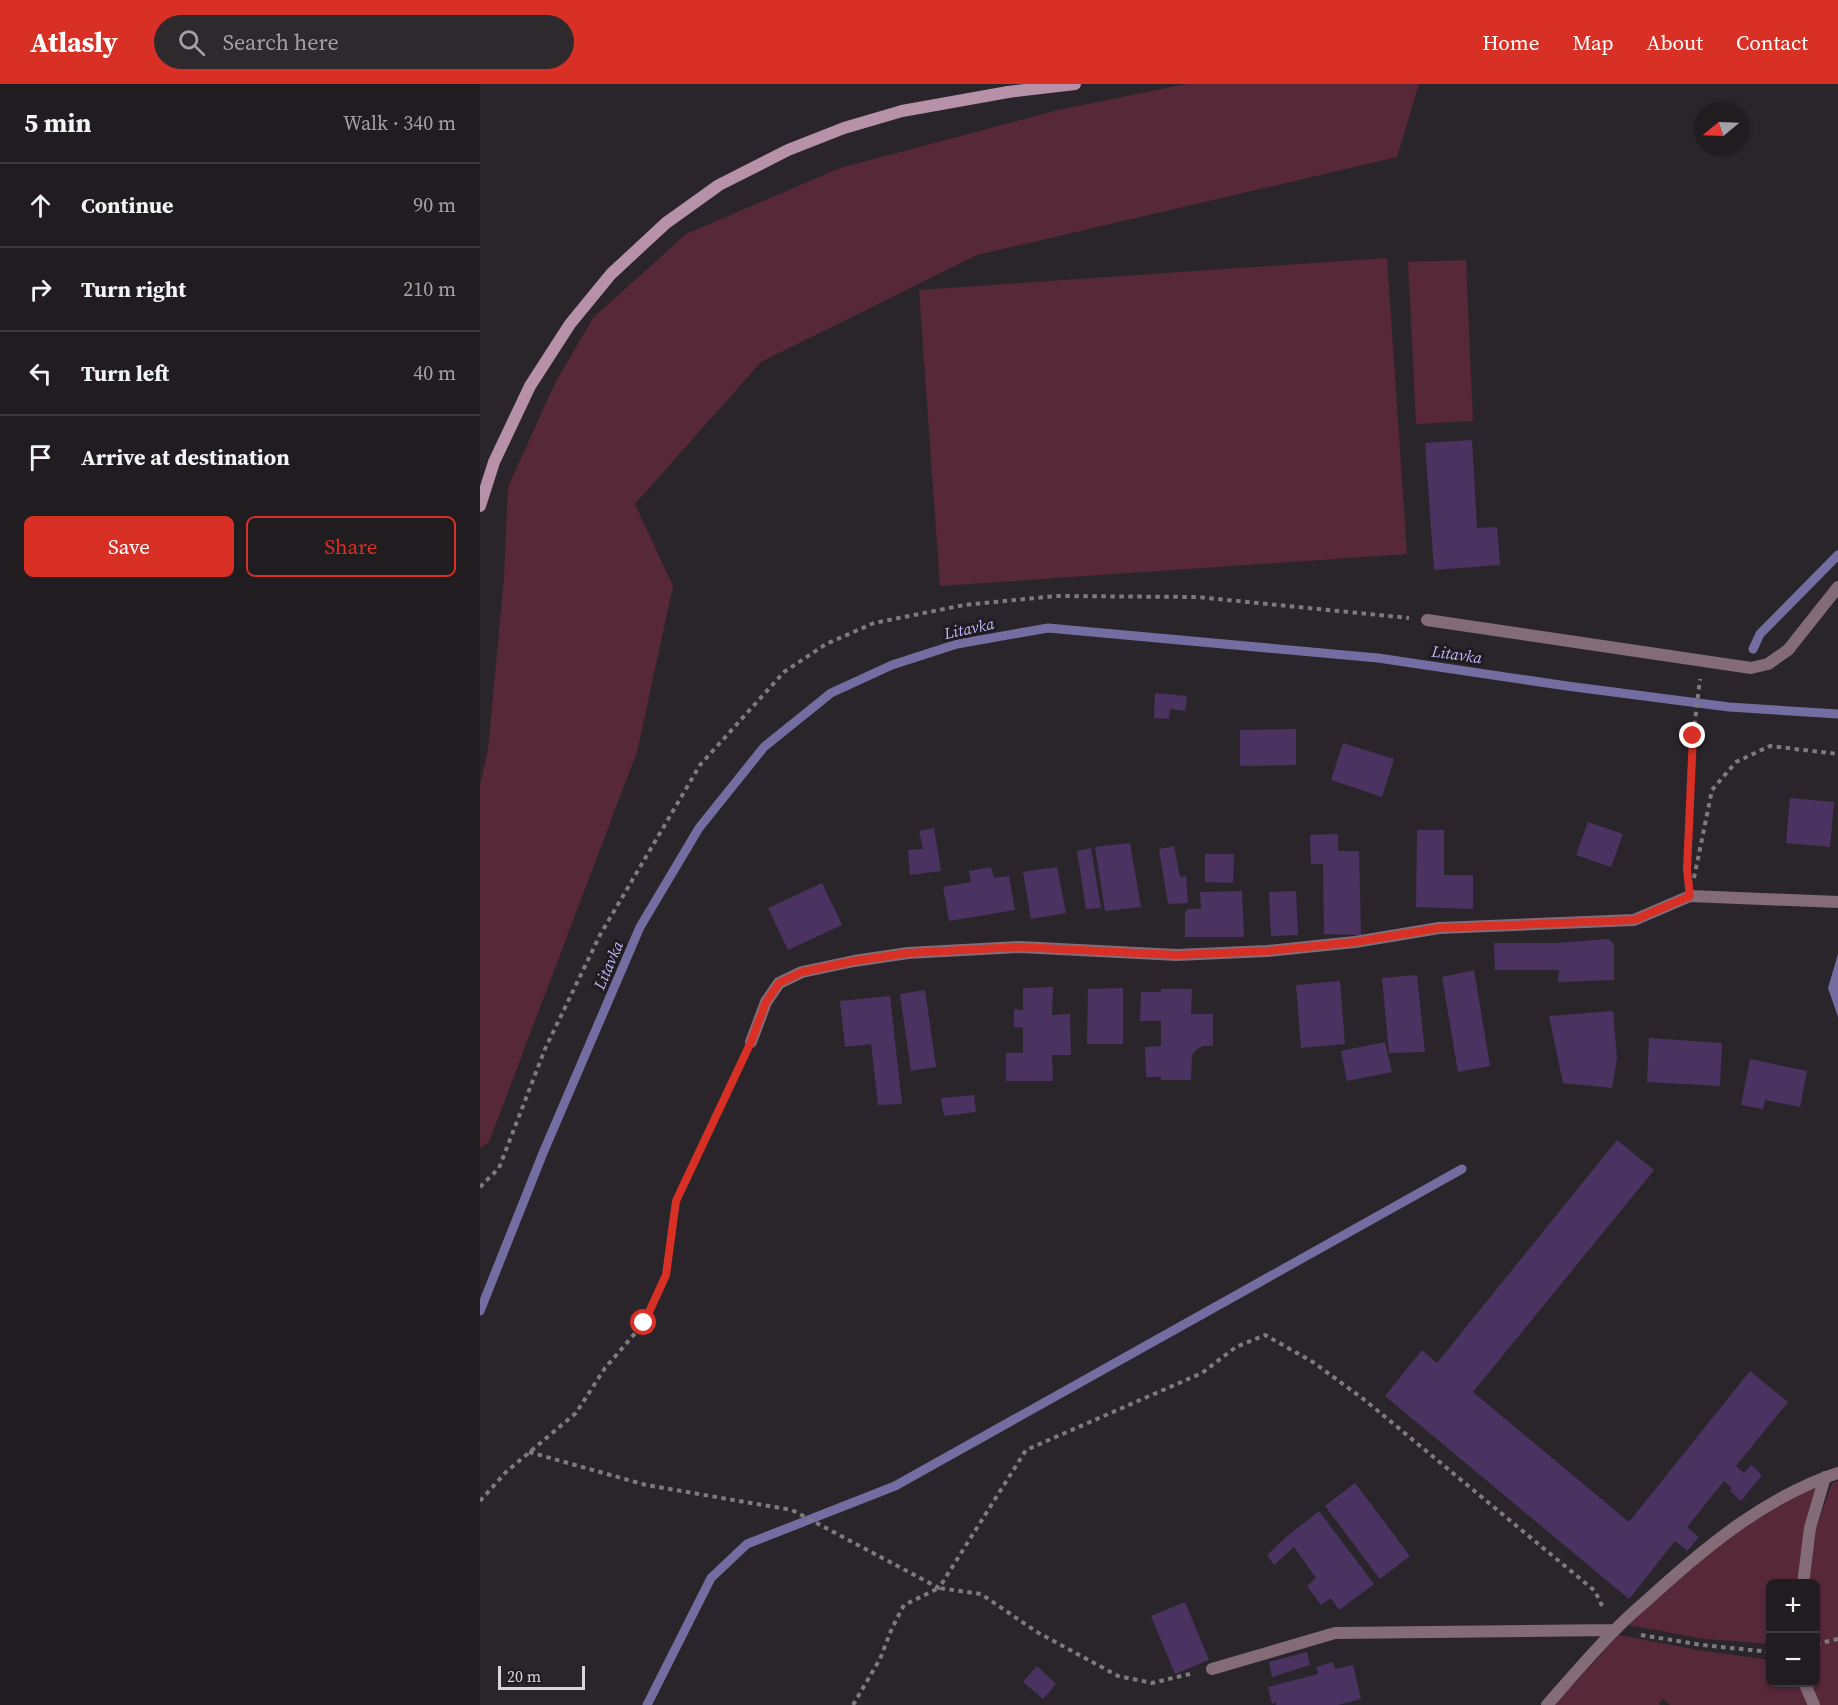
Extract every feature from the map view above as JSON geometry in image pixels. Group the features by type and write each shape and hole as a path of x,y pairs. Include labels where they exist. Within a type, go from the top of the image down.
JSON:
{"main road":[{"path":"480,506 495,462 530,386 570,324 612,274 666,223 719,186 788,150 844,128 902,111 1008,92 1075,84"}],"street":[{"path":"1426,620 1751,668 1768,664 1788,650 1838,587"},
{"path":"751,1042 766,1002 779,983 802,972 908,953 1020,947 1177,955 1267,951 1355,942 1439,928 1634,920 1690,896 1838,902"},
{"path":"1547,1705 1614,1630 1688,1563 1740,1523 1777,1501 1838,1473"},
{"path":"1804,1579 1810,1528 1825,1477"},
{"path":"1212,1669 1335,1633 1614,1630"},
{"path":"1806,1687 1814,1705"}],"path":[{"path":"480,1187 499,1168 545,1049 600,935 700,765 784,672 826,644 874,622 964,605 1056,596 1197,597 1426,620"},
{"path":"1690,896 1687,870 1693,736 1700,676"},
{"path":"1690,896 1712,790 1736,762 1770,746 1838,754"},
{"path":"480,1501 506,1472 576,1413 605,1368 644,1323 666,1275 676,1201 751,1042"},
{"path":"854,1705 880,1659 904,1605 939,1588 1026,1450 1202,1373 1236,1347 1265,1335 1313,1362 1366,1401 1576,1576 1594,1592 1614,1630 1702,1645 1766,1652"},
{"path":"529,1452 646,1485 792,1510 939,1588 981,1594 1037,1632 1118,1676 1152,1683 1212,1669"},
{"path":"1820,1643 1838,1639"}],"shaded area":[{"path":"1186,84 1419,84 1397,157 977,255 761,362 635,504 673,586 637,752 489,1142 480,1148 480,784 488,750 504,577 508,487 555,383 593,318 686,234 840,168 1058,110"},
{"path":"1387,258 1407,554 940,586 919,290"},
{"path":"1466,260 1473,421 1416,424 1408,262"},
{"path":"1838,954 1838,1017 1828,988"},
{"path":"1838,1481 1838,1705 1820,1705 1813,1687 1820,1687 1820,1579 1809,1579 1816,1529 1832,1483"},
{"path":"1817,1485 1800,1579 1766,1579 1766,1644 1705,1639 1628,1625 1692,1566 1741,1526"},
{"path":"1619,1635 1704,1651 1764,1659 1766,1661 1766,1687 1801,1687 1809,1705 1670,1705 1663,1699 1660,1705 1554,1705"}],"building":[{"path":"1472,440 1477,528 1497,527 1500,565 1434,570 1425,443"},
{"path":"1155,693 1187,696 1185,711 1170,709 1169,719 1154,718"},
{"path":"1296,729 1296,765 1240,766 1240,730"},
{"path":"1343,743 1394,759 1382,797 1331,780"},
{"path":"1790,798 1834,802 1830,847 1786,843"},
{"path":"1588,822 1623,834 1611,867 1576,855"},
{"path":"934,828 941,871 910,875 908,850 923,849 919,831"},
{"path":"1417,830 1444,830 1444,875 1473,875 1473,909 1416,907"},
{"path":"1338,834 1338,851 1359,851 1361,935 1324,934 1323,864 1311,864 1310,835"},
{"path":"1130,843 1141,907 1105,911 1095,847"},
{"path":"1174,846 1180,877 1186,876 1188,903 1168,904 1159,849"},
{"path":"1091,848 1101,908 1086,909 1077,851"},
{"path":"1205,854 1234,854 1233,883 1205,882"},
{"path":"991,867 994,878 1009,876 1015,910 949,921 943,887 971,882 969,871"},
{"path":"1057,867 1066,913 1031,919 1023,872"},
{"path":"822,883 842,925 788,950 768,908"},
{"path":"1242,891 1244,937 1185,937 1185,913 1188,909 1201,909 1200,892"},
{"path":"1296,891 1298,935 1271,936 1269,892"},
{"path":"1608,939 1614,944 1614,980 1558,982 1559,970 1495,970 1494,943 1557,943"},
{"path":"1474,970 1490,1066 1458,1072 1442,977"},
{"path":"1417,975 1425,1052 1389,1053 1382,978"},
{"path":"1340,981 1345,1044 1301,1048 1296,985"},
{"path":"1053,987 1052,1015 1070,1014 1071,1055 1052,1055 1053,1081 1006,1081 1006,1053 1023,1053 1023,1028 1014,1027 1014,1009 1023,1010 1023,988"},
{"path":"1123,988 1123,1044 1087,1044 1088,989"},
{"path":"1161,989 1192,989 1191,1014 1213,1014 1213,1046 1203,1046 1192,1055 1191,1080 1161,1080 1161,1077 1146,1077 1145,1047 1161,1046 1161,1021 1140,1021 1141,992 1161,992"},
{"path":"925,990 936,1067 911,1071 900,994"},
{"path":"890,996 902,1104 878,1105 871,1044 845,1047 840,1001"},
{"path":"1613,1011 1617,1058 1612,1088 1563,1083 1549,1016"},
{"path":"1649,1038 1722,1043 1720,1086 1647,1082"},
{"path":"1385,1042 1392,1072 1347,1081 1341,1051"},
{"path":"1750,1059 1807,1071 1800,1107 1765,1100 1763,1109 1741,1105"},
{"path":"974,1095 976,1112 944,1116 941,1098"},
{"path":"1617,1140 1654,1170 1473,1392 1629,1522 1750,1371 1788,1402 1736,1466 1744,1473 1751,1465 1762,1475 1741,1501 1730,1491 1732,1488 1724,1481 1687,1527 1699,1537 1687,1551 1675,1541 1629,1599 1385,1396 1422,1350 1437,1363"},
{"path":"1355,1483 1410,1556 1380,1579 1325,1506"},
{"path":"1319,1511 1374,1584 1339,1610 1331,1598 1321,1605 1307,1586 1316,1578 1294,1547 1274,1565 1267,1555"},
{"path":"1185,1602 1209,1660 1175,1674 1151,1616"},
{"path":"1307,1652 1310,1665 1272,1677 1269,1662"},
{"path":"1333,1662 1335,1669 1353,1665 1361,1699 1338,1705 1276,1705 1276,1702 1272,1704 1270,1698 1275,1694 1270,1697 1268,1687 1318,1674 1316,1667"},
{"path":"1037,1666 1056,1684 1043,1699 1023,1682"}],"waterway":[{"path":"1753,649 1760,634 1838,555"},
{"name":"Litavka","path":"480,1311 543,1153 640,927 699,828 764,747 831,693 892,665 957,644 1048,628 1378,658 1729,707 1838,714"},
{"path":"647,1705 711,1578 747,1544 895,1486 1462,1169"}],"route":[{"path":"644,1323 666,1275 676,1201 751,1042 766,1002 779,983 802,972 908,953 1020,947 1177,955 1267,951 1355,942 1439,928 1634,920 1690,896 1687,870 1693,736"}]}
